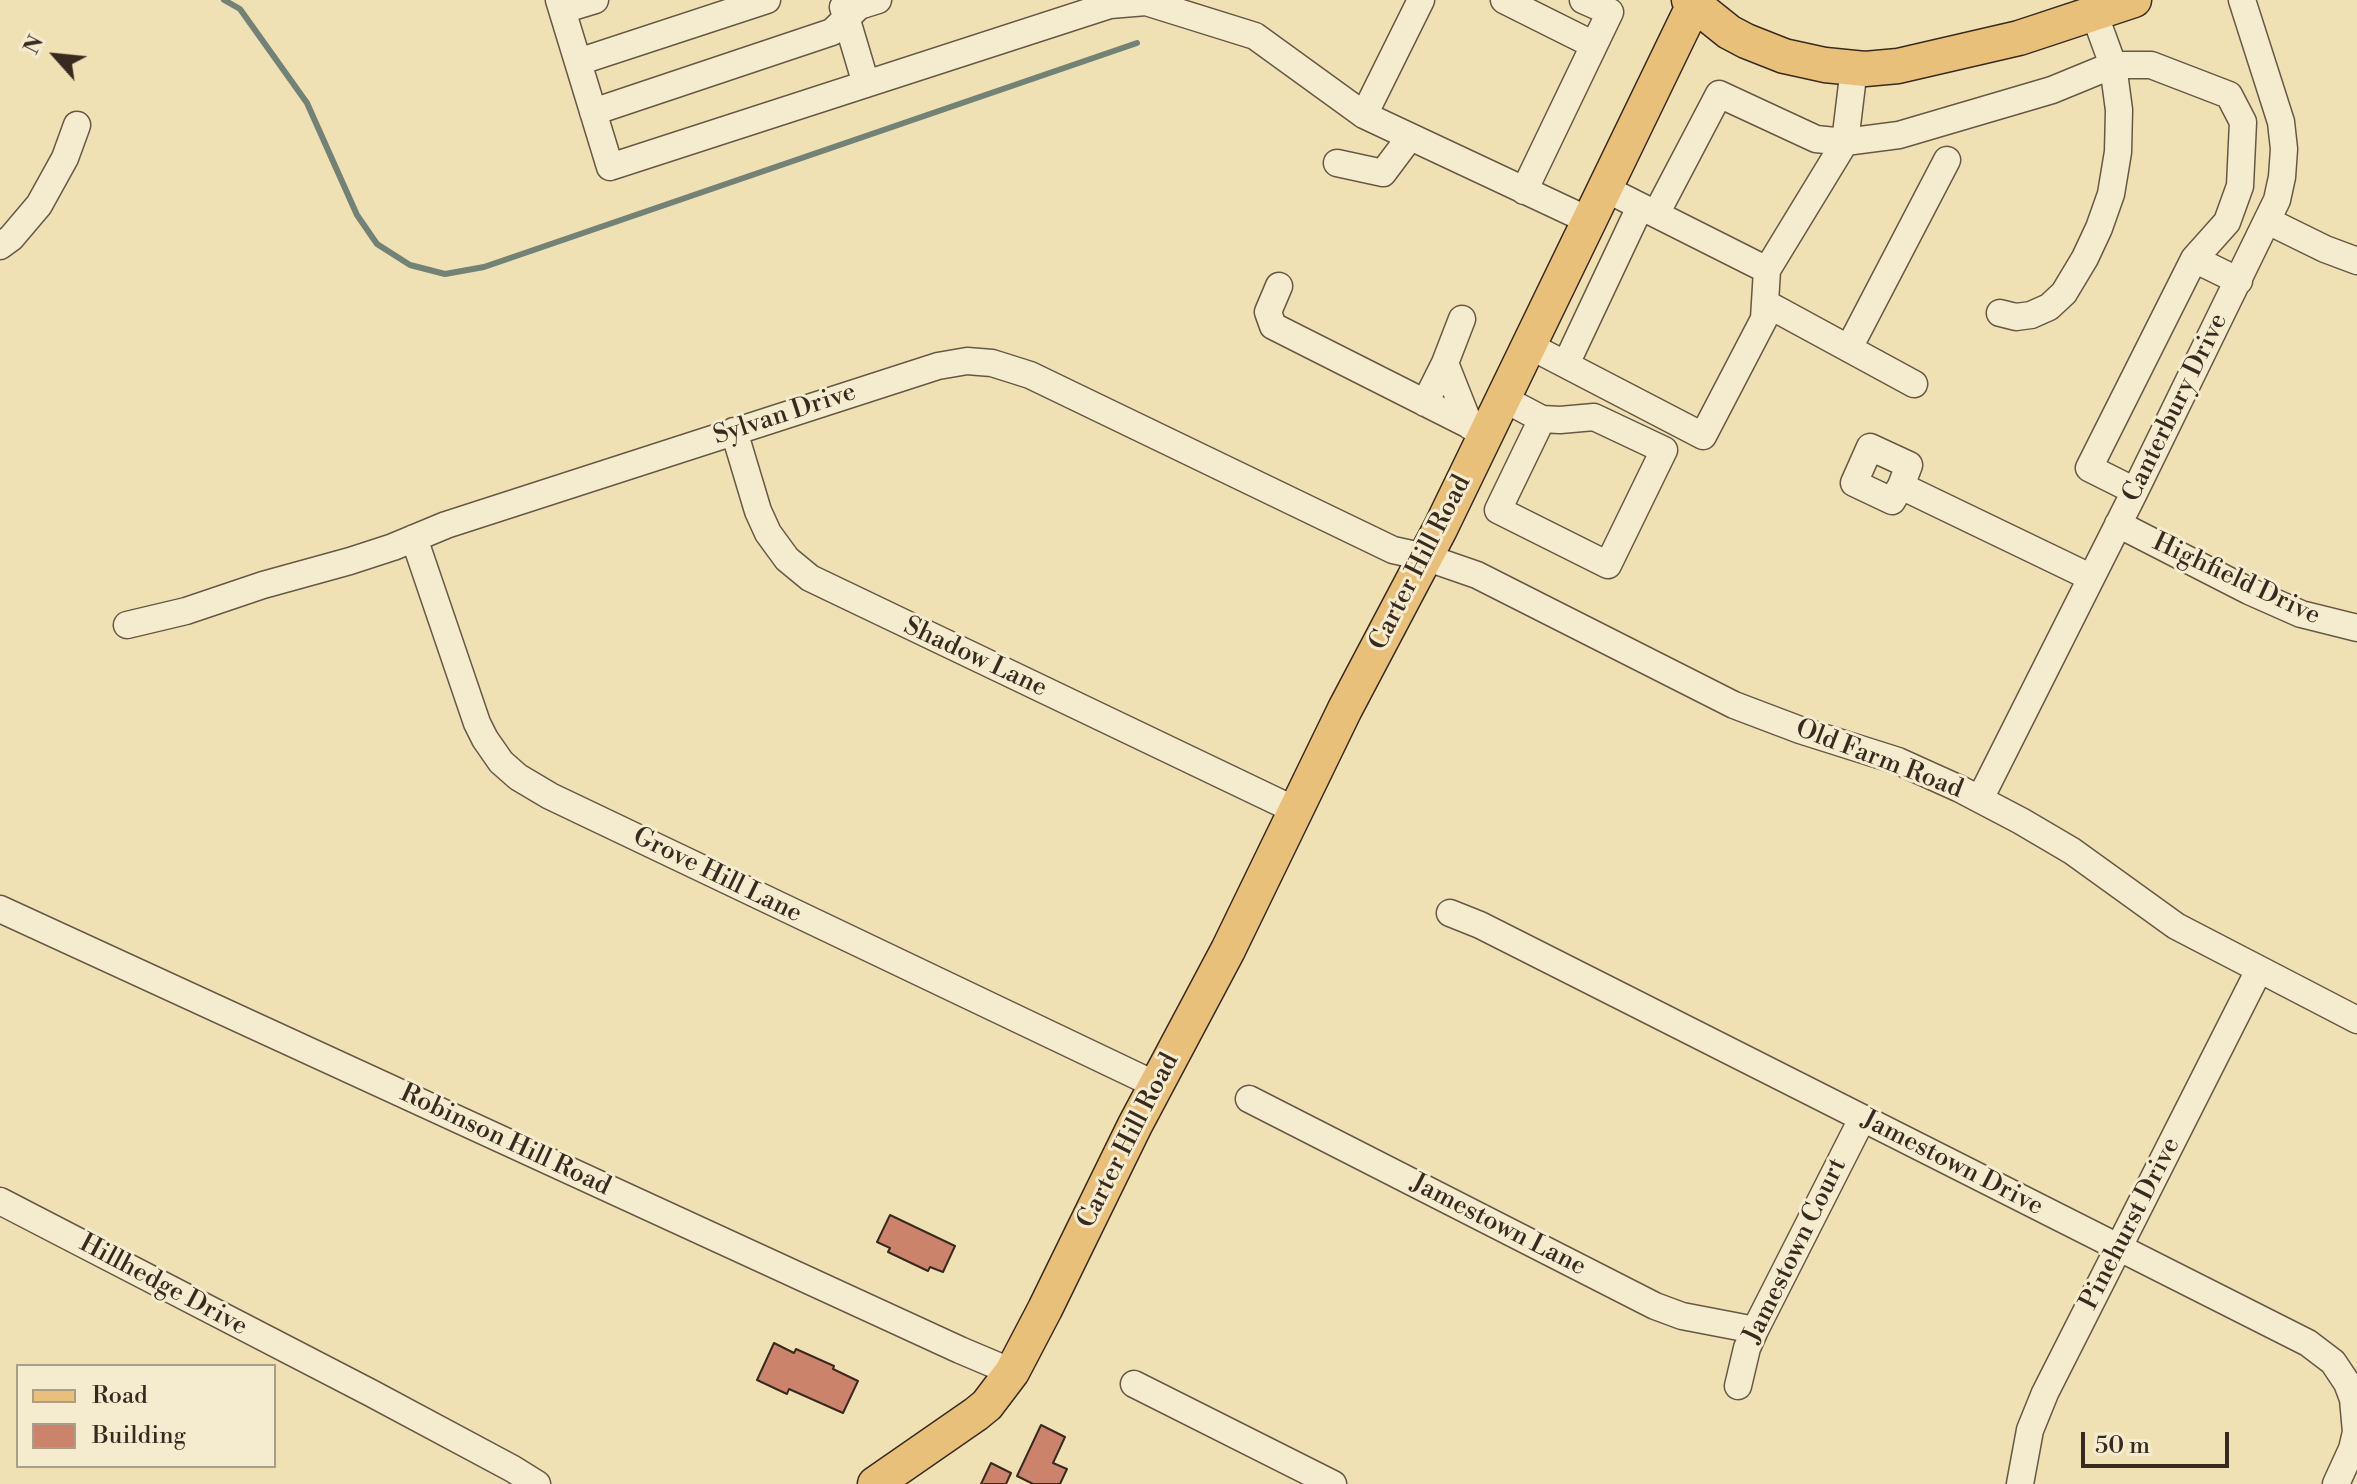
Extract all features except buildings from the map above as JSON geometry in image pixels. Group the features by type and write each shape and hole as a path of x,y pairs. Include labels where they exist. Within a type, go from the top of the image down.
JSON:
{"main road":[{"name":"Carter Hill Road","path":"875,1484 976,1414 987,1405 1012,1372 1156,1085 1228,950 1345,709 1425,557 1478,430 1504,399 1693,2 1729,32 1746,41 1784,56 1854,68 1898,66 1935,59 1985,44 2019,38 2083,10 2134,0"}],"street":[{"path":"595,0 560,5 610,167 1109,3 1190,4 1255,36 1364,115 1590,221"},
{"path":"578,62 767,0"},
{"path":"844,9 878,0"},
{"path":"1364,115 1421,0"},
{"path":"1504,0 1594,45"},
{"path":"1524,191 1610,12 1583,0"},
{"name":"Canterbury Drive","path":"1980,799 2277,200 2284,149 2281,122 2242,0"},
{"path":"593,112 832,32 844,9"},
{"path":"844,9 866,84"},
{"path":"2000,313 2016,317 2031,315 2049,307 2064,293 2085,258 2111,194 2118,152 2119,110 2113,65 2083,10"},
{"path":"1566,364 1648,211 1719,94 1816,139 1845,142 1899,135 2052,90 2113,65 2151,65 2229,95 2243,122 2240,186 2227,222 2194,259 2089,468 2135,491"},
{"path":"1530,346 1703,436 1764,319 1767,270 1845,142 1854,68"},
{"path":"0,246 11,238 39,205 65,158 77,125"},
{"path":"1337,163 1383,173 1410,137"},
{"path":"1849,348 1947,160"},
{"path":"1606,189 1767,270"},
{"path":"2268,221 2357,261"},
{"path":"2194,259 2239,281"},
{"path":"1279,286 1268,312 1273,326 1478,430"},
{"path":"1765,303 1914,384"},
{"path":"1425,403 1462,319"},
{"name":"Sylvan Drive","path":"127,625 186,611 263,585 350,561 446,525 734,431 938,366 967,361 992,363 1030,375 1393,550 1425,557"},
{"path":"1445,363 1478,430"},
{"path":"1504,399 1542,419 1594,417 1664,450 1608,565 1498,510 1542,419"},
{"name":"Shadow Lane","path":"734,431 739,455 768,533 787,559 810,578 1295,810"},
{"path":"1901,486 2090,577"},
{"name":"Highfield Drive","path":"2118,524 2301,614 2357,628"},
{"name":"Grove Hill Lane","path":"414,538 477,723 501,762 518,777 564,803 1156,1085"},
{"name":"Old Farm Road","path":"1425,557 1477,575 1734,705 1898,761 1980,799 2072,851 2176,926 2357,1020"},
{"name":"Robinson Hill Road","path":"0,909 1012,1372"},
{"name":"Jamestown Drive","path":"1450,913 1480,925 2308,1343 2333,1362 2347,1383 2356,1415 2352,1449 2336,1484"},
{"name":"Pinehurst Drive","path":"2020,1484 2035,1417 2259,970"},
{"name":"Jamestown Lane","path":"1249,1099 1655,1306 1682,1316 1755,1330"},
{"name":"Jamestown Court","path":"1738,1386 1747,1348 1755,1330 1862,1119"},
{"name":"Hillhedge Drive","path":"0,1201 371,1393 537,1484"},
{"path":"1134,1384 1333,1484"}],"waterway":[{"path":"224,0 240,9 307,103 357,215 377,244 410,265 445,274 484,267 1137,43"}]}
